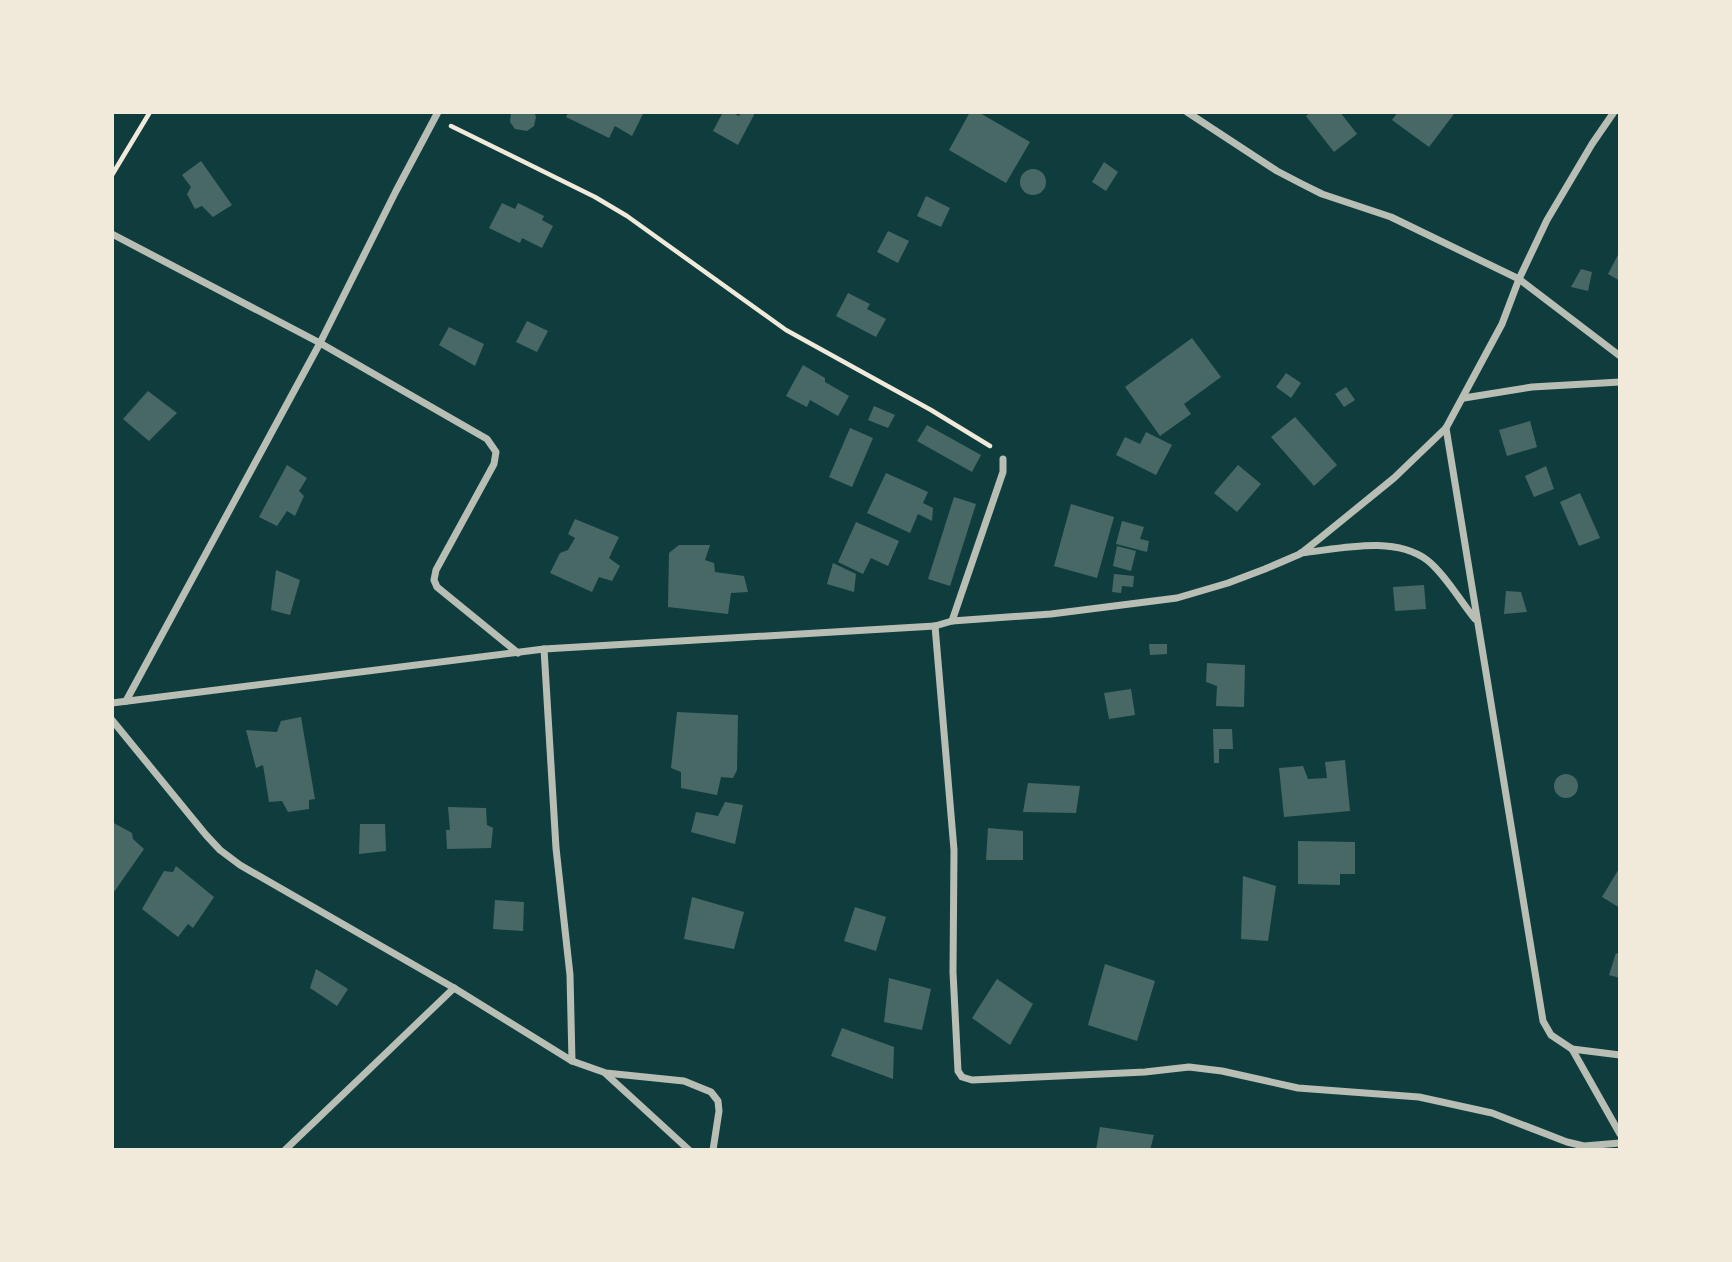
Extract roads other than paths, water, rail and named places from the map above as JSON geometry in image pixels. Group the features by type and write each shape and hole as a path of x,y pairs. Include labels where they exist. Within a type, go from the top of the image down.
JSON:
{"street":[{"path":"1187,112 1276,171 1322,194 1391,217 1519,279 1620,356"},
{"path":"1300,554 1394,478 1446,428 1502,324 1519,279 1547,220 1614,112"},
{"path":"126,701 320,343 436,115"},
{"path":"112,234 320,343 487,439 496,452 494,464 436,570 434,580 438,587 518,653"},
{"path":"1464,398 1532,387 1620,382"},
{"path":"1446,428 1544,1021 1551,1035 1572,1049 1620,1055"},
{"path":"952,621 1003,472 1003,459"},
{"path":"112,703 544,649 935,626 952,621 1051,614 1177,598 1228,583 1300,554 1377,546 1405,550 1429,561 1477,622"},
{"path":"935,626 954,850 953,972 958,1071 962,1077 972,1080 1145,1072 1189,1067 1222,1071 1298,1088 1419,1097 1492,1113 1584,1146 1620,1143"},
{"path":"544,649 556,848 570,975 572,1061"},
{"path":"112,720 220,850 252,872 454,988 572,1061 606,1073 684,1081 711,1092 718,1101 719,1111 713,1150"},
{"path":"285,1150 454,988"},
{"path":"1572,1049 1620,1134"},
{"path":"606,1073 688,1150"}]}
